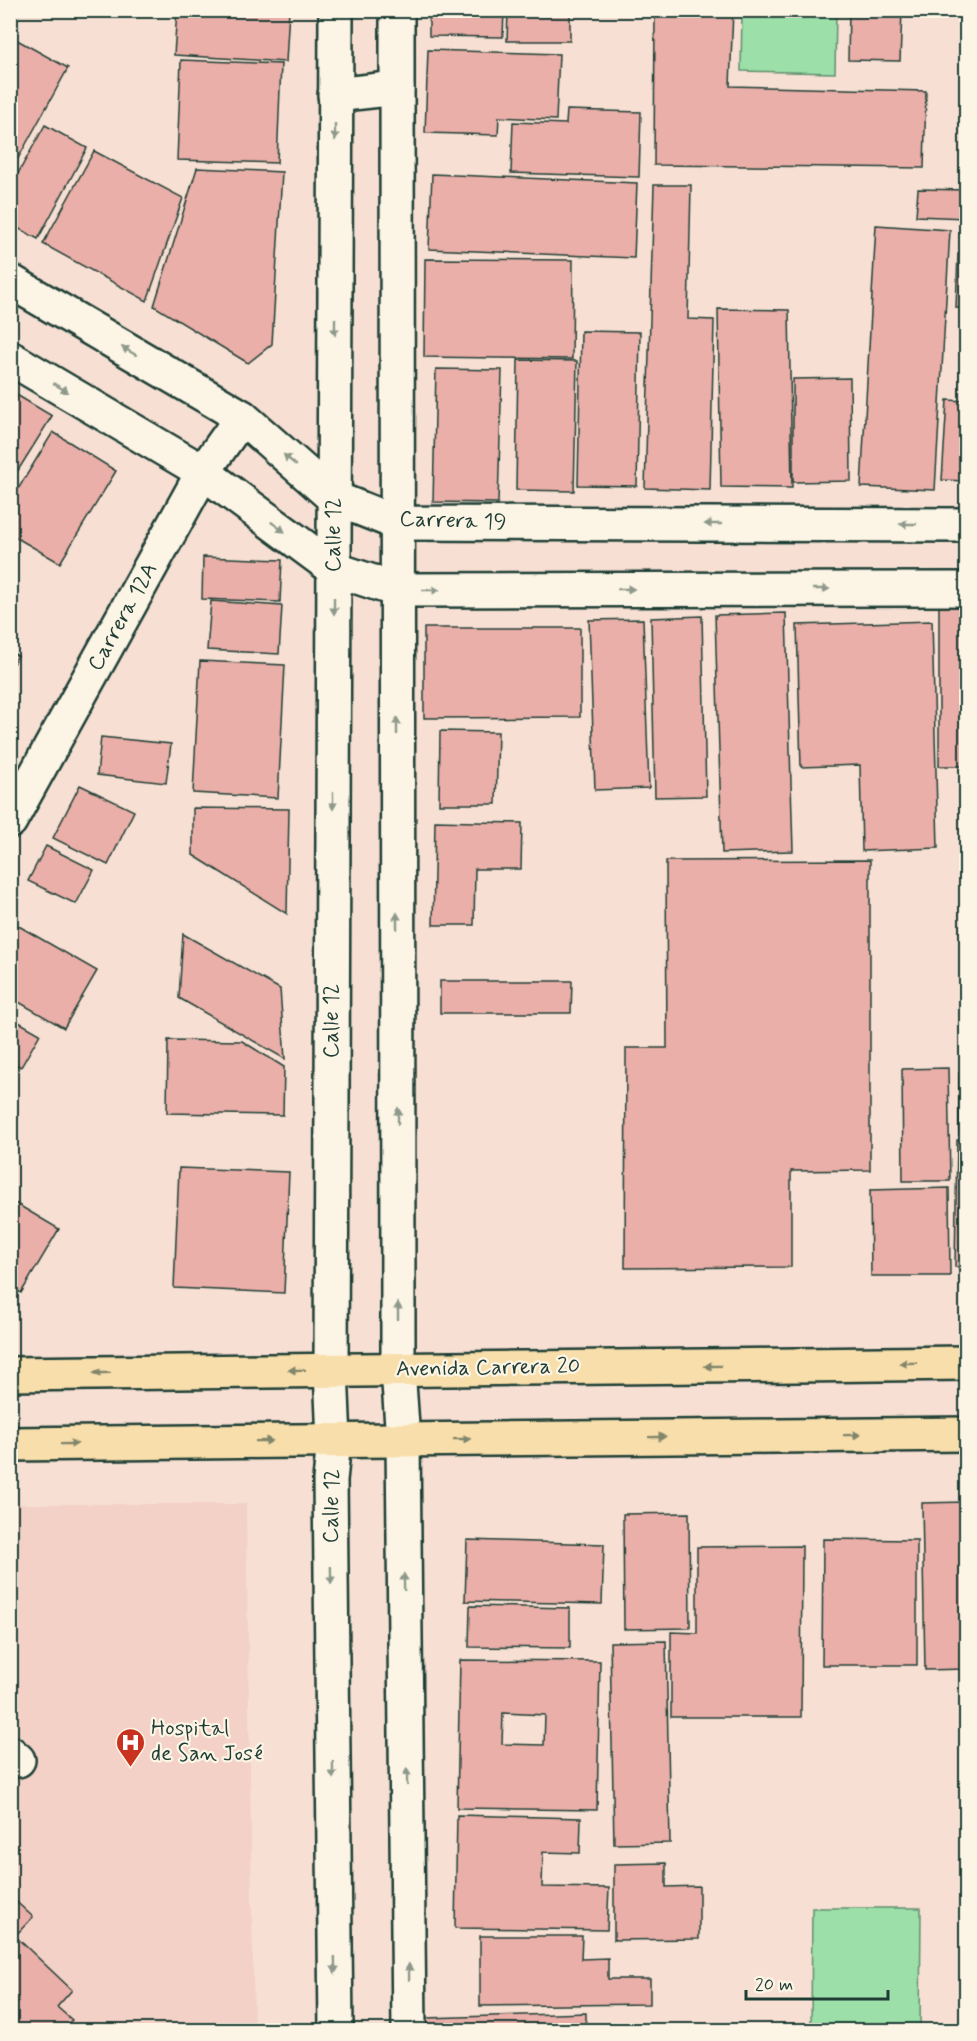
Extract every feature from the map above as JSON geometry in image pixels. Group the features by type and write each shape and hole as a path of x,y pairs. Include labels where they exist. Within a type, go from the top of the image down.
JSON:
{"main road":[{"name":"Avenida Carrera 20","path":"10,1374 966,1363"},
{"path":"10,1444 966,1434"}],"street":[{"name":"Calle 12","path":"336,10 332,1370 334,1441 330,1480 336,2031"},
{"path":"397,10 398,1369 403,1440 410,2031"},
{"path":"335,95 397,88"},
{"name":"Carrera 19","path":"10,281 242,417 334,498 398,523 966,525"},
{"path":"10,358 203,472 334,569 397,590 966,589"},
{"name":"Carrera 12A","path":"10,821 203,472 242,417"}],"shaded area":[{"name":"Hospital de San José","path":"10,1504 246,1504 254,2030 11,2030"}],"green space":[{"path":"742,11 836,11 835,73 741,71"},
{"path":"812,1908 921,1908 920,2030 811,2030"}],"building":[{"path":"10,10 21,10 13,23 10,22"},
{"path":"177,10 289,10 286,62 174,55"},
{"path":"429,10 504,10 503,37 429,36"},
{"path":"508,10 570,10 570,41 507,41"},
{"path":"655,10 733,10 730,86 926,91 924,168 654,165"},
{"path":"849,10 902,10 900,61 848,60"},
{"path":"10,36 68,68 10,173"},
{"path":"428,50 559,54 556,120 499,117 498,135 425,133"},
{"path":"181,60 281,64 277,163 177,160"},
{"path":"567,110 641,112 639,177 511,173 513,122 566,124"},
{"path":"45,125 87,148 38,239 10,224 10,188"},
{"path":"94,151 183,198 147,301 43,244"},
{"path":"197,168 282,172 272,344 248,363 154,306"},
{"path":"432,174 637,183 634,258 429,249"},
{"path":"654,185 691,185 688,319 714,320 710,490 645,488"},
{"path":"918,189 966,190 966,218 916,216"},
{"path":"876,225 950,230 935,490 861,487"},
{"path":"958,254 966,254 966,308 956,308"},
{"path":"425,259 573,260 572,359 424,357"},
{"path":"718,309 789,310 792,488 721,487"},
{"path":"581,331 640,332 637,486 578,485"},
{"path":"518,360 577,361 574,491 516,490"},
{"path":"436,369 502,370 498,503 433,502"},
{"path":"850,378 851,481 793,482 793,379"},
{"path":"10,391 52,416 12,480 10,479"},
{"path":"947,400 966,401 966,481 942,480"},
{"path":"53,432 116,471 60,563 10,534 10,502"},
{"path":"203,557 282,560 280,602 202,599"},
{"path":"211,601 282,606 279,654 207,650"},
{"path":"966,603 966,766 939,766 939,604"},
{"path":"786,613 793,851 722,853 715,615"},
{"path":"702,616 706,796 655,797 651,618"},
{"path":"643,619 649,788 595,790 589,620"},
{"path":"932,621 938,848 862,851 860,765 801,767 797,625"},
{"path":"424,628 580,628 580,717 424,718"},
{"path":"10,651 18,656 10,668"},
{"path":"200,661 285,665 278,798 193,793"},
{"path":"440,731 498,732 496,804 439,804"},
{"path":"101,737 171,744 166,783 97,775"},
{"path":"80,785 134,811 108,865 53,838"},
{"path":"193,808 289,809 287,914 193,855"},
{"path":"435,821 522,823 521,869 475,869 474,925 433,925"},
{"path":"46,846 94,870 76,904 28,881"},
{"path":"870,860 870,1170 791,1171 791,1267 625,1268 626,1048 667,1048 666,861"},
{"path":"10,921 97,971 64,1028 10,997"},
{"path":"183,934 280,989 285,1059 179,998"},
{"path":"440,981 572,981 571,1013 440,1013"},
{"path":"10,1017 40,1034 21,1067 10,1061"},
{"path":"168,1040 242,1041 284,1067 283,1115 167,1113"},
{"path":"948,1068 950,1181 903,1181 902,1069"},
{"path":"959,1073 966,1073 966,1135 959,1135"},
{"path":"957,1140 966,1140 966,1267 955,1267"},
{"path":"179,1168 289,1172 284,1293 174,1288"},
{"path":"949,1188 950,1276 871,1276 870,1190"},
{"path":"10,1200 59,1229 21,1293 10,1287"},
{"path":"966,1502 966,1669 925,1670 922,1503"},
{"path":"689,1513 690,1628 624,1629 623,1514"},
{"path":"823,1539 917,1540 917,1665 822,1665"},
{"path":"467,1540 604,1544 602,1604 465,1601"},
{"path":"802,1546 801,1717 671,1717 671,1632 697,1633 697,1547"},
{"path":"470,1606 570,1608 570,1648 469,1647"},
{"path":"666,1641 670,1843 614,1844 610,1642"},
{"path":"460,1660 600,1661 597,1810 457,1808","holes":["503,1713 545,1715 544,1745 502,1744"]},
{"path":"457,1815 581,1818 580,1853 543,1852 542,1887 609,1888 607,1930 455,1928"},
{"path":"666,1863 666,1887 699,1886 699,1939 614,1940 614,1864"},
{"path":"10,1896 33,1917 15,1936 72,1990 57,2007 72,2020 62,2030 10,2030"},
{"path":"480,1936 582,1936 581,1959 608,1958 608,1979 650,1979 650,2004 480,2006"},
{"path":"586,2013 586,2030 426,2030 426,2018"}],"place":[{"name":"Hospital de San José","path":"130,1768"}]}
